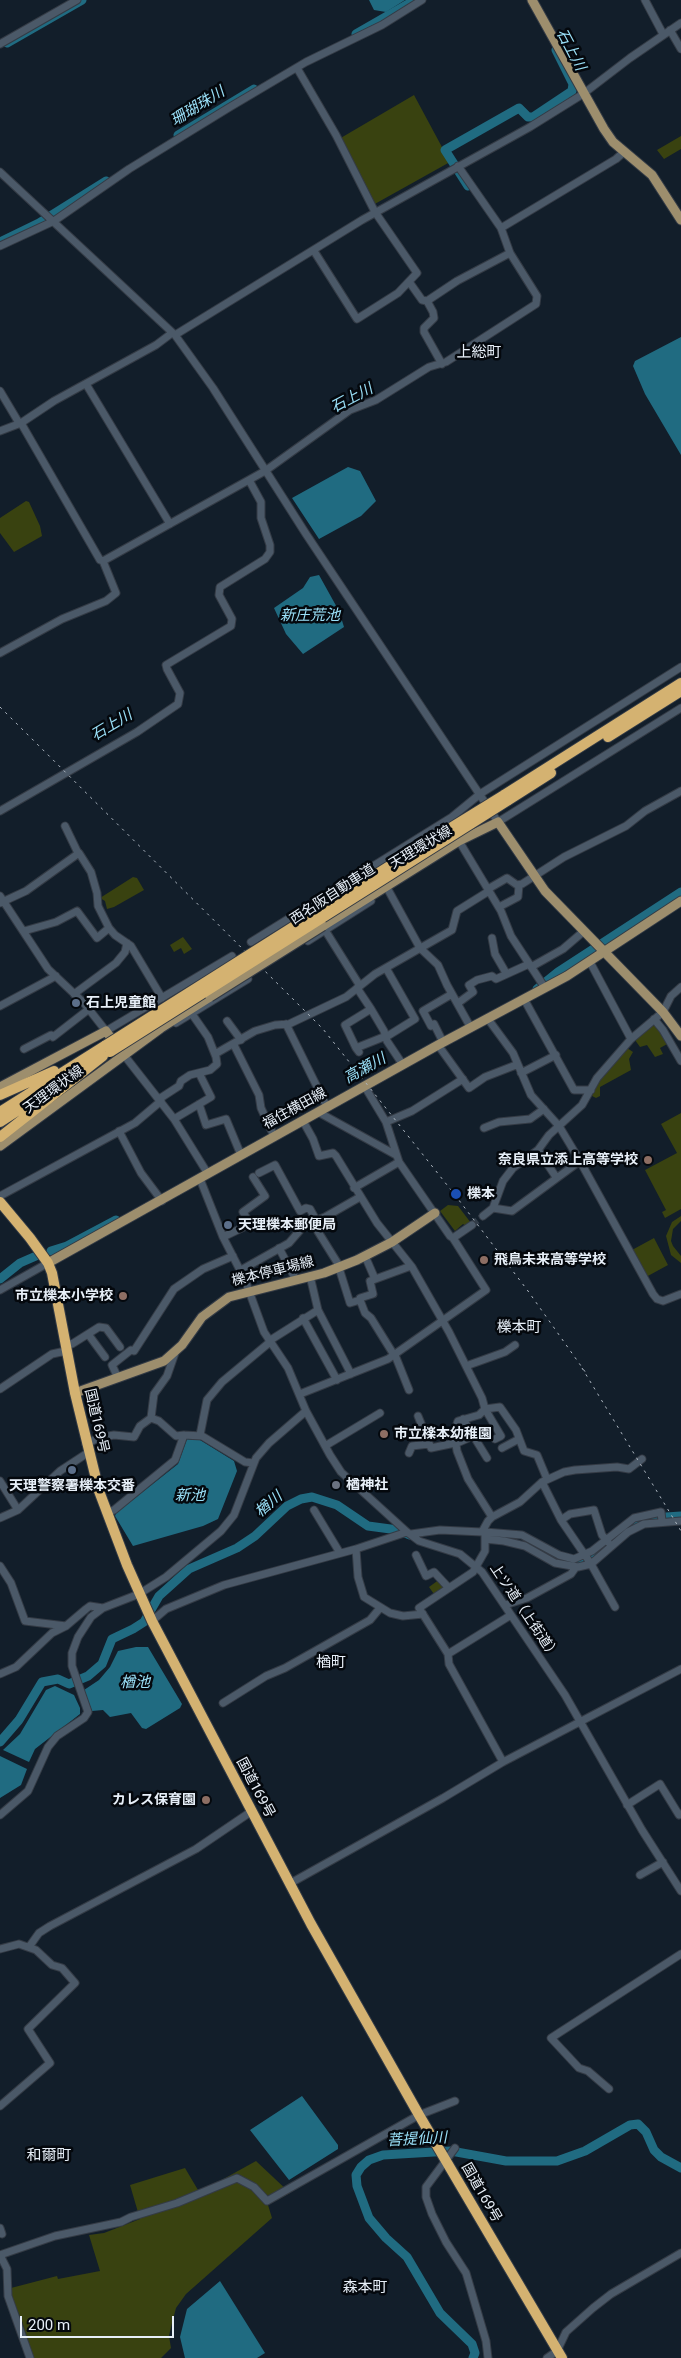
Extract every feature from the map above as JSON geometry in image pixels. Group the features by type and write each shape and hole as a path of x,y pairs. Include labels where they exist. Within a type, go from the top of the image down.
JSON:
{"highway":[{"name":"西名阪自動車道","path":"505,798 681,683"},
{"name":"西名阪自動車道","path":"0,1112 104,1050 505,798 681,691"},
{"name":"西名阪自動車道","path":"0,1122 104,1050"},
{"path":"0,1095 47,1075 87,1052 104,1050"},
{"path":"0,1137 104,1050"},
{"name":"国道169号","path":"0,1202 48,1264 58,1298 87,1448 107,1514 139,1594 152,1621 289,1884 419,2115 446,2153 560,2354"}],"main road":[{"path":"532,0 604,129 624,152 652,175 681,220"},
{"path":"498,822 533,876 663,1012 681,1036"},
{"name":"天理環状線","path":"0,1146 142,1042 210,997 324,928 459,841 498,822"},
{"name":"福住横田線","path":"48,1264 274,1136 365,1087 402,1063 545,988 590,962 681,901"},
{"path":"106,1031 124,1055"},
{"name":"天理環状線","path":"0,1087 106,1031"},
{"name":"櫟本停車場線","path":"75,1393 154,1366 175,1353 210,1310 228,1297 339,1268 392,1242 435,1213"}],"street":[{"path":"0,44 77,0"},
{"path":"0,246 54,221 129,169 297,68 382,25 422,0"},
{"path":"645,0 681,49"},
{"path":"0,431 20,423 54,401 156,345 375,212 530,126 583,94 681,23"},
{"path":"297,68 336,135 375,212 417,273 410,283 387,301 357,319 314,250"},
{"path":"501,228 616,160 624,152"},
{"path":"103,561 265,471 350,410 376,400 536,304 537,296 508,254 501,228 458,166"},
{"path":"0,172 173,334 213,388 265,471 498,822 681,708"},
{"path":"427,301 457,281 508,254"},
{"path":"410,283 422,300 427,301"},
{"path":"427,301 434,318 424,328 424,332 438,364"},
{"path":"86,384 170,524"},
{"path":"0,391 100,560 103,561 115,588 114,597 62,619 0,653"},
{"path":"0,811 137,732 178,704 180,693 166,665 230,626 232,619 219,595 220,587 265,559 270,552 270,544 261,518 261,502 249,480"},
{"path":"251,942 452,817 480,794 681,667"},
{"path":"519,885 564,857 626,826 645,811 681,791"},
{"path":"65,826 78,853 91,872 98,892 98,906 109,928 114,935 127,943 162,998"},
{"path":"459,841 499,907 511,936 545,988"},
{"path":"78,853 26,891 1,900 24,931 40,958 90,1009 106,1031 232,956"},
{"path":"215,1054 255,1031 275,1024 286,1024 313,1011 322,1010 346,997 386,968 452,930 457,911 488,890 507,878 519,885"},
{"path":"499,907 518,897 519,885"},
{"path":"387,888 420,948 438,964 471,1028"},
{"path":"24,931 56,922 77,911 97,938 109,928"},
{"path":"274,961 324,928 402,1063"},
{"path":"458,1003 472,992 469,985 477,980 492,976 496,979 506,973 530,966 563,949 584,931"},
{"path":"492,938 495,954 506,973"},
{"path":"74,994 116,963 125,952 127,943"},
{"path":"590,962 632,1039"},
{"path":"371,1009 345,1025 358,1050 415,1019 386,968"},
{"path":"0,1006 56,976"},
{"path":"142,1042 248,979"},
{"path":"482,1216 493,1208 502,1181 513,1168 538,1150 559,1126 582,1105 596,1078 632,1039 663,1012 671,996 681,987"},
{"path":"452,994 423,1011 431,1026 434,1024 441,1044 469,1088 485,1077 516,1065"},
{"path":"524,999 574,1090 591,1090"},
{"path":"24,1049 51,1035 53,1038 90,1009"},
{"path":"0,1196 135,1123 160,1100 179,1086 180,1081 190,1075 214,1068 217,1060 215,1054 208,1037 192,1014"},
{"path":"488,1019 513,1053 516,1065 530,1095 559,1126 653,1294 657,1299 663,1301 681,1294"},
{"path":"654,1019 681,1060"},
{"path":"227,1021 241,1040"},
{"path":"286,1024 327,1107"},
{"path":"234,1044 258,1095 261,1108 274,1136"},
{"name":"上ツ道（上街道）","path":"124,1055 174,1119 204,1177 223,1237 234,1256 270,1341 288,1368 306,1411 341,1472 419,1541 460,1554 478,1567 580,1720 627,1805 681,1891"},
{"path":"521,1074 556,1055"},
{"path":"174,1119 211,1097 199,1073"},
{"path":"386,1122 412,1111 463,1079"},
{"path":"300,1394 394,1355 486,1290 453,1238 397,1159 386,1122 365,1087"},
{"path":"199,1104 206,1125 226,1119 242,1155"},
{"path":"484,1128 498,1122 530,1119 544,1109"},
{"path":"318,1112 397,1159"},
{"path":"303,1121 313,1139 319,1156 333,1153 336,1156 376,1223 411,1266 466,1366 482,1398 485,1410 501,1436 495,1439"},
{"path":"119,1131 140,1173 162,1201"},
{"path":"538,1150 556,1177"},
{"path":"354,1188 397,1159"},
{"path":"493,1208 512,1211 580,1161"},
{"path":"223,1237 250,1224 243,1212 265,1196 256,1175 275,1165 300,1211 306,1208 310,1209 314,1221 339,1268 350,1303 373,1294 370,1281 411,1266"},
{"path":"240,1270 289,1242 314,1221 360,1197"},
{"path":"453,1238 472,1225"},
{"path":"279,1248 296,1280"},
{"path":"118,1378 112,1365 131,1350 134,1352 174,1289 203,1269 234,1256"},
{"path":"365,1256 375,1279"},
{"path":"0,1290 48,1264"},
{"path":"310,1276 318,1310 350,1374"},
{"path":"360,1300 365,1313 371,1318 394,1355 409,1390"},
{"path":"200,1435 207,1400 222,1382 270,1341 318,1310"},
{"path":"303,1318 337,1380"},
{"path":"0,1389 52,1354 61,1352 99,1327 106,1328 120,1347"},
{"path":"88,1334 105,1357"},
{"path":"466,1366 505,1352 514,1346"},
{"path":"0,1518 18,1510 98,1438 114,1435 134,1437 140,1426 151,1418 154,1394 168,1376 175,1353"},
{"path":"492,1517 468,1479 455,1443 455,1426 463,1419 479,1415 485,1410 500,1407 510,1420 524,1452 537,1455 561,1520 615,1607"},
{"path":"0,1815 28,1790 42,1757 52,1742 84,1718 88,1712 72,1666 72,1653 78,1637 91,1617 103,1608 139,1594 166,1577 227,1525 234,1515 254,1463 269,1443 306,1411"},
{"path":"325,1446 380,1413"},
{"path":"418,1416 431,1448 455,1443 473,1436"},
{"path":"151,1418 159,1421 176,1436 200,1435 245,1462 254,1463"},
{"path":"463,1419 486,1458"},
{"path":"107,1514 176,1460 184,1435"},
{"path":"502,1448 519,1439"},
{"path":"409,1453 412,1446 430,1444"},
{"path":"503,1762 449,1664 448,1654 419,1608 478,1567 485,1552 485,1535 492,1517 520,1502 545,1480 575,1470 617,1467 629,1469 642,1459"},
{"path":"0,1481 18,1510"},
{"path":"314,1510 340,1553"},
{"path":"561,1520 570,1514 594,1510 602,1535 611,1546"},
{"path":"587,1560 606,1540 634,1518 661,1512 662,1521"},
{"path":"504,1606 527,1598 571,1574 576,1567 611,1546 628,1532 644,1524 662,1521 681,1521"},
{"path":"152,1621 166,1609 224,1585 409,1533 440,1530 485,1535 522,1535 568,1558 587,1560"},
{"path":"485,1535 525,1546 554,1563 576,1567"},
{"path":"356,1549 358,1577 364,1597 380,1608 403,1616 423,1614"},
{"path":"416,1555 426,1576 434,1572 448,1587"},
{"path":"0,1566 11,1583 19,1610 25,1621 66,1626"},
{"path":"0,1674 16,1667 52,1633 66,1626 90,1606 103,1608"},
{"path":"223,1703 266,1676 285,1668 370,1620 380,1608"},
{"path":"448,1654 511,1615"},
{"path":"289,1884 443,1798 503,1762 580,1720 681,1669"},
{"path":"627,1805 660,1784 679,1815 681,1814"},
{"path":"29,1947 39,1933 50,1926 196,1849 252,1811"},
{"path":"640,1875 663,1862"},
{"path":"0,1949 15,1944 29,1947 41,1954 52,1965 62,1968 75,1984 64,1991 28,2028 50,2064 0,2106"},
{"path":"609,2089 588,2071 579,2068 552,2038 681,1954"},
{"path":"30,2358 8,2296 7,2269 0,2255 55,2236 121,2222 131,2217 177,2203 237,2178 254,2187 267,2201 419,2115 455,2102"},
{"path":"446,2153 426,2187 426,2197 442,2235 466,2273 486,2341 488,2358"},
{"path":"547,2358 560,2354 566,2332 593,2308 612,2294 681,2253"}],"green space":[{"path":"414,95 450,162 373,205 339,139"},
{"path":"681,136 681,149 664,159 657,150"},
{"path":"26,501 29,502 40,526 42,536 14,552 0,533 0,518"},
{"path":"133,877 137,878 144,890 107,909 105,901 100,898"},
{"path":"183,937 192,949 184,954 181,948 174,952 170,945"},
{"path":"652,1022 656,1023 669,1043 660,1048 663,1054 655,1057 647,1045 640,1047 635,1040"},
{"path":"627,1048 633,1052 629,1059 631,1070 600,1087 600,1096 596,1098 592,1096 594,1086"},
{"path":"681,1113 681,1209 665,1218 662,1212 666,1210 645,1170 677,1153 661,1124"},
{"path":"448,1205 458,1206 471,1223 466,1226 463,1224 455,1231 440,1211"},
{"path":"681,1216 681,1221 673,1229 671,1241 681,1256 681,1263 671,1255 666,1236 672,1222"},
{"path":"654,1238 668,1265 646,1277 632,1250"},
{"path":"440,1579 447,1587 436,1597 429,1587"},
{"path":"256,2161 290,2193 268,2205 272,2218 186,2294 176,2308 169,2336 171,2348 161,2358 33,2358 22,2321 11,2296 11,2288 57,2276 58,2279 100,2271 89,2235 104,2233 140,2219 130,2185 185,2168 198,2190 218,2182"}],"water":[{"path":"369,0 405,0 386,12 374,10"},
{"path":"681,337 681,455 645,394 633,366 635,361"},
{"path":"348,467 360,471 376,501 361,516 319,539 292,498"},
{"name":"新庄荒池","path":"319,575 339,611 344,627 303,654 286,634 274,608 303,588 310,577"},
{"name":"新池","path":"187,1439 200,1440 234,1461 237,1471 218,1519 203,1526 133,1546 115,1516 116,1513 178,1464"},
{"name":"楢池","path":"136,1647 148,1647 182,1704 180,1708 146,1729 142,1728 131,1713 110,1717 103,1710 92,1711 84,1690 99,1680 110,1667 118,1651"},
{"path":"55,1686 74,1695 80,1708 80,1714 35,1749 29,1762 3,1750 20,1734 46,1690"},
{"path":"0,1756 27,1769 21,1785 0,1798"},
{"path":"302,2096 338,2145 338,2149 289,2180 250,2130"},
{"path":"220,2281 265,2353 257,2358 185,2358 180,2337 187,2309"}],"waterway":[{"path":"7,43 82,0"},
{"name":"珊瑚珠川","path":"356,34 415,0"},
{"name":"石上川","path":"468,186 445,150 519,108 528,117 533,117 572,91 573,84 556,50"},
{"name":"珊瑚珠川","path":"178,135 254,89"},
{"name":"珊瑚珠川","path":"2,241 39,223 106,181"},
{"name":"高瀬川","path":"537,989 558,972 681,892"},
{"name":"高瀬川","path":"51,1251 67,1246 116,1220"},
{"name":"高瀬川","path":"0,1279 20,1263 36,1256"},
{"name":"楢川","path":"0,1742 19,1720 42,1682 58,1679 69,1684 88,1676 102,1664 112,1639 144,1622 159,1596 189,1569 237,1548 255,1536 287,1506 301,1499 312,1497 337,1505 368,1526 398,1530 410,1535"},
{"name":"楢川","path":"540,1547 556,1559 567,1563 581,1563 593,1557 627,1527 638,1521 681,1516"},
{"name":"菩提仙川","path":"473,2358 475,2353 472,2344 440,2313 407,2257 386,2238 369,2218 357,2186 356,2175 361,2167 369,2160 383,2155 451,2151 506,2161 557,2161 585,2151 630,2125 638,2124 646,2132 654,2150 661,2157 681,2168"}],"tunnel":[{"path":"472,1225 483,1216"}],"railway":[{"path":"0,707 323,1029 455,1195 528,1291 586,1373"},
{"path":"582,1368 681,1531"}],"place":[{"name":"石上児童館","path":"76,1003"},
{"name":"奈良県立添上高等学校","path":"648,1160"},
{"name":"櫟本","path":"456,1194"},
{"name":"天理櫟本郵便局","path":"228,1225"},
{"name":"飛鳥未来高等学校","path":"484,1260"},
{"name":"市立櫟本小学校","path":"123,1296"},
{"name":"市立檪本幼稚園","path":"384,1434"},
{"name":"天理警察署櫟本交番","path":"72,1470"},
{"name":"楢神社","path":"336,1485"},
{"name":"カレス保育園","path":"206,1800"}],"district":[{"name":"上総町","path":"479,353"},
{"name":"櫟本町","path":"519,1328"},
{"name":"楢町","path":"331,1663"},
{"name":"和爾町","path":"49,2156"},
{"name":"森本町","path":"365,2288"}]}
